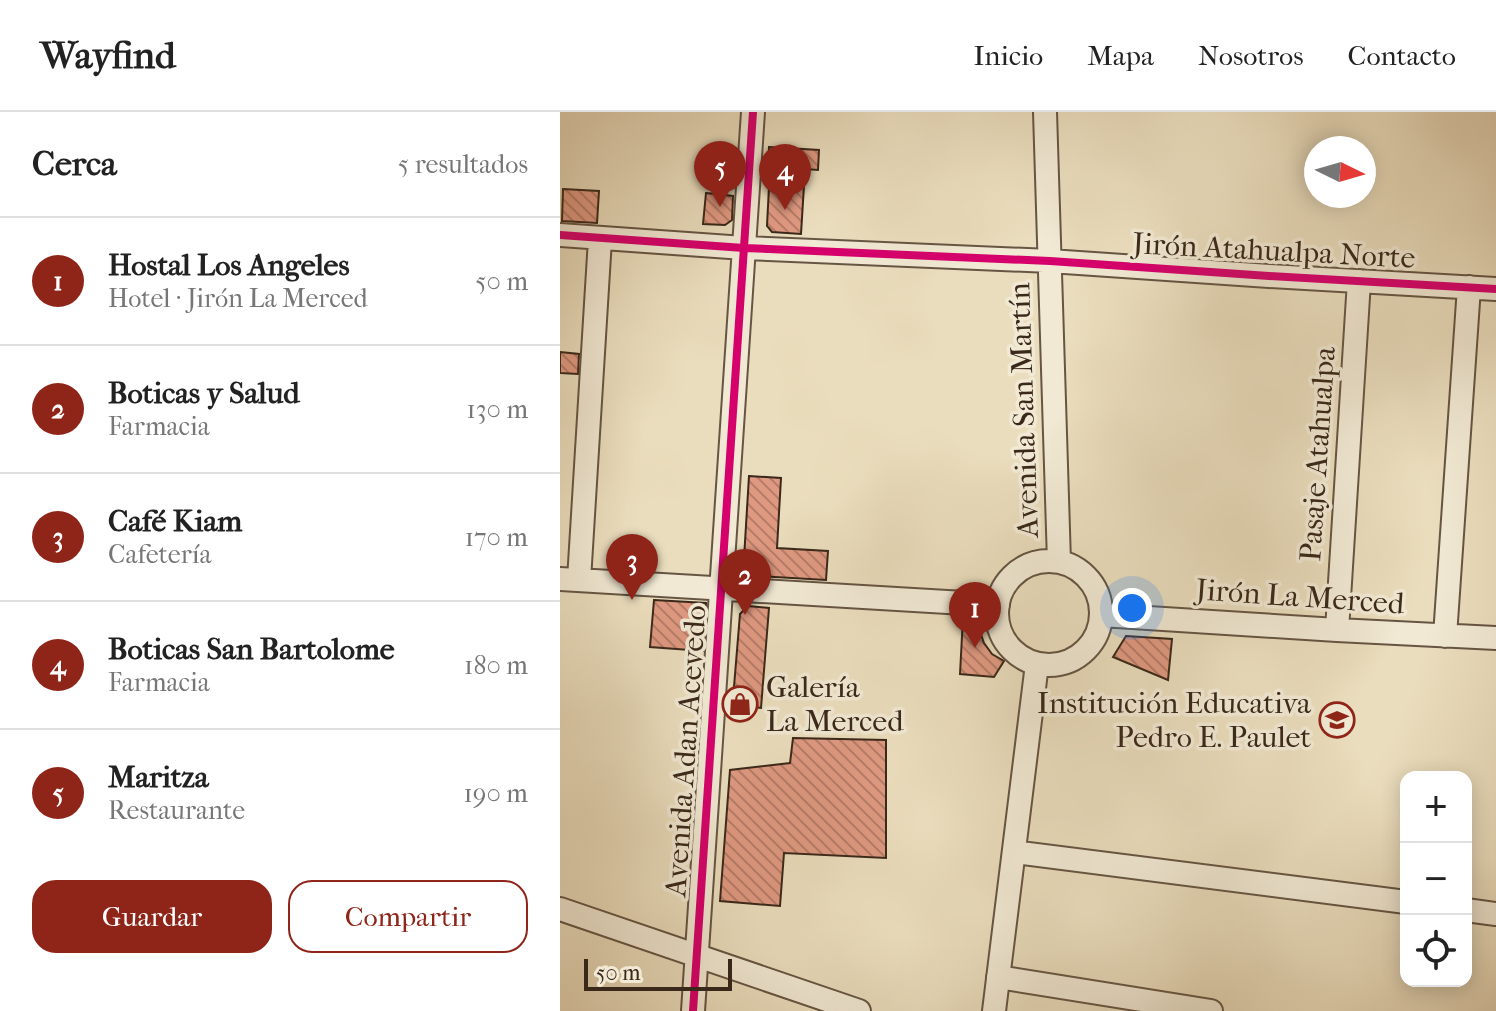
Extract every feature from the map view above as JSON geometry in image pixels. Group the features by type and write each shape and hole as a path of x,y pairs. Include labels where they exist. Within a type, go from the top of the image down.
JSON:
{"street":[{"name":"Avenida Adan Acevedo","path":"693,1011 753,112"},
{"name":"Avenida San Martín","path":"1045,112 1059,562"},
{"name":"Jirón Atahualpa Norte","path":"560,235 1496,289"},
{"path":"600,239 569,579 998,605"},
{"name":"Pasaje Atahualpa","path":"1337,630 1359,281"},
{"path":"1445,636 1469,287"},
{"path":"1042,561 1059,562 1072,566 1094,586 1101,615 1098,630 1080,654 1052,665 1037,664 1023,658 1002,635 998,605 1008,582 1026,566 1042,561"},
{"name":"Jirón La Merced","path":"1101,615 1496,638"},
{"path":"994,1011 1037,664"},
{"path":"1014,852 1400,901"},
{"path":"560,909 859,1011"},
{"path":"1472,911 1496,914"},
{"path":"998,977 1211,1011"}],"building":[{"path":"769,147 819,150 818,170 805,169 801,234 772,232 767,226"},
{"path":"563,189 599,191 597,223 562,221"},
{"path":"706,193 733,196 732,220 725,225 703,224"},
{"path":"560,352 579,354 578,374 560,373"},
{"path":"749,476 781,478 777,548 828,551 826,580 743,575"},
{"path":"654,600 706,603 703,651 650,647"},
{"path":"748,606 769,608 761,708 751,707 751,712 732,711 740,614"},
{"path":"963,617 978,618 984,643 992,654 1004,661 994,677 960,674"},
{"path":"1126,636 1172,639 1168,680 1113,657"},
{"path":"793,738 886,740 886,858 784,853 780,906 720,901 730,770 790,763"}],"cycle path":[{"path":"693,1011 753,112"},
{"path":"560,235 1496,289"}],"place":[{"name":"Maritza","path":"720,207"},
{"name":"Boticas San Bartolome","path":"785,210"},
{"name":"Café Kiam","path":"632,600"},
{"name":"Boticas y Salud","path":"745,615"},
{"name":"Hostal Los Angeles","path":"975,648"},
{"name":"Galería La Merced","path":"740,704"},
{"name":"Institución Educativa Pedro E. Paulet","path":"1337,720"}]}
